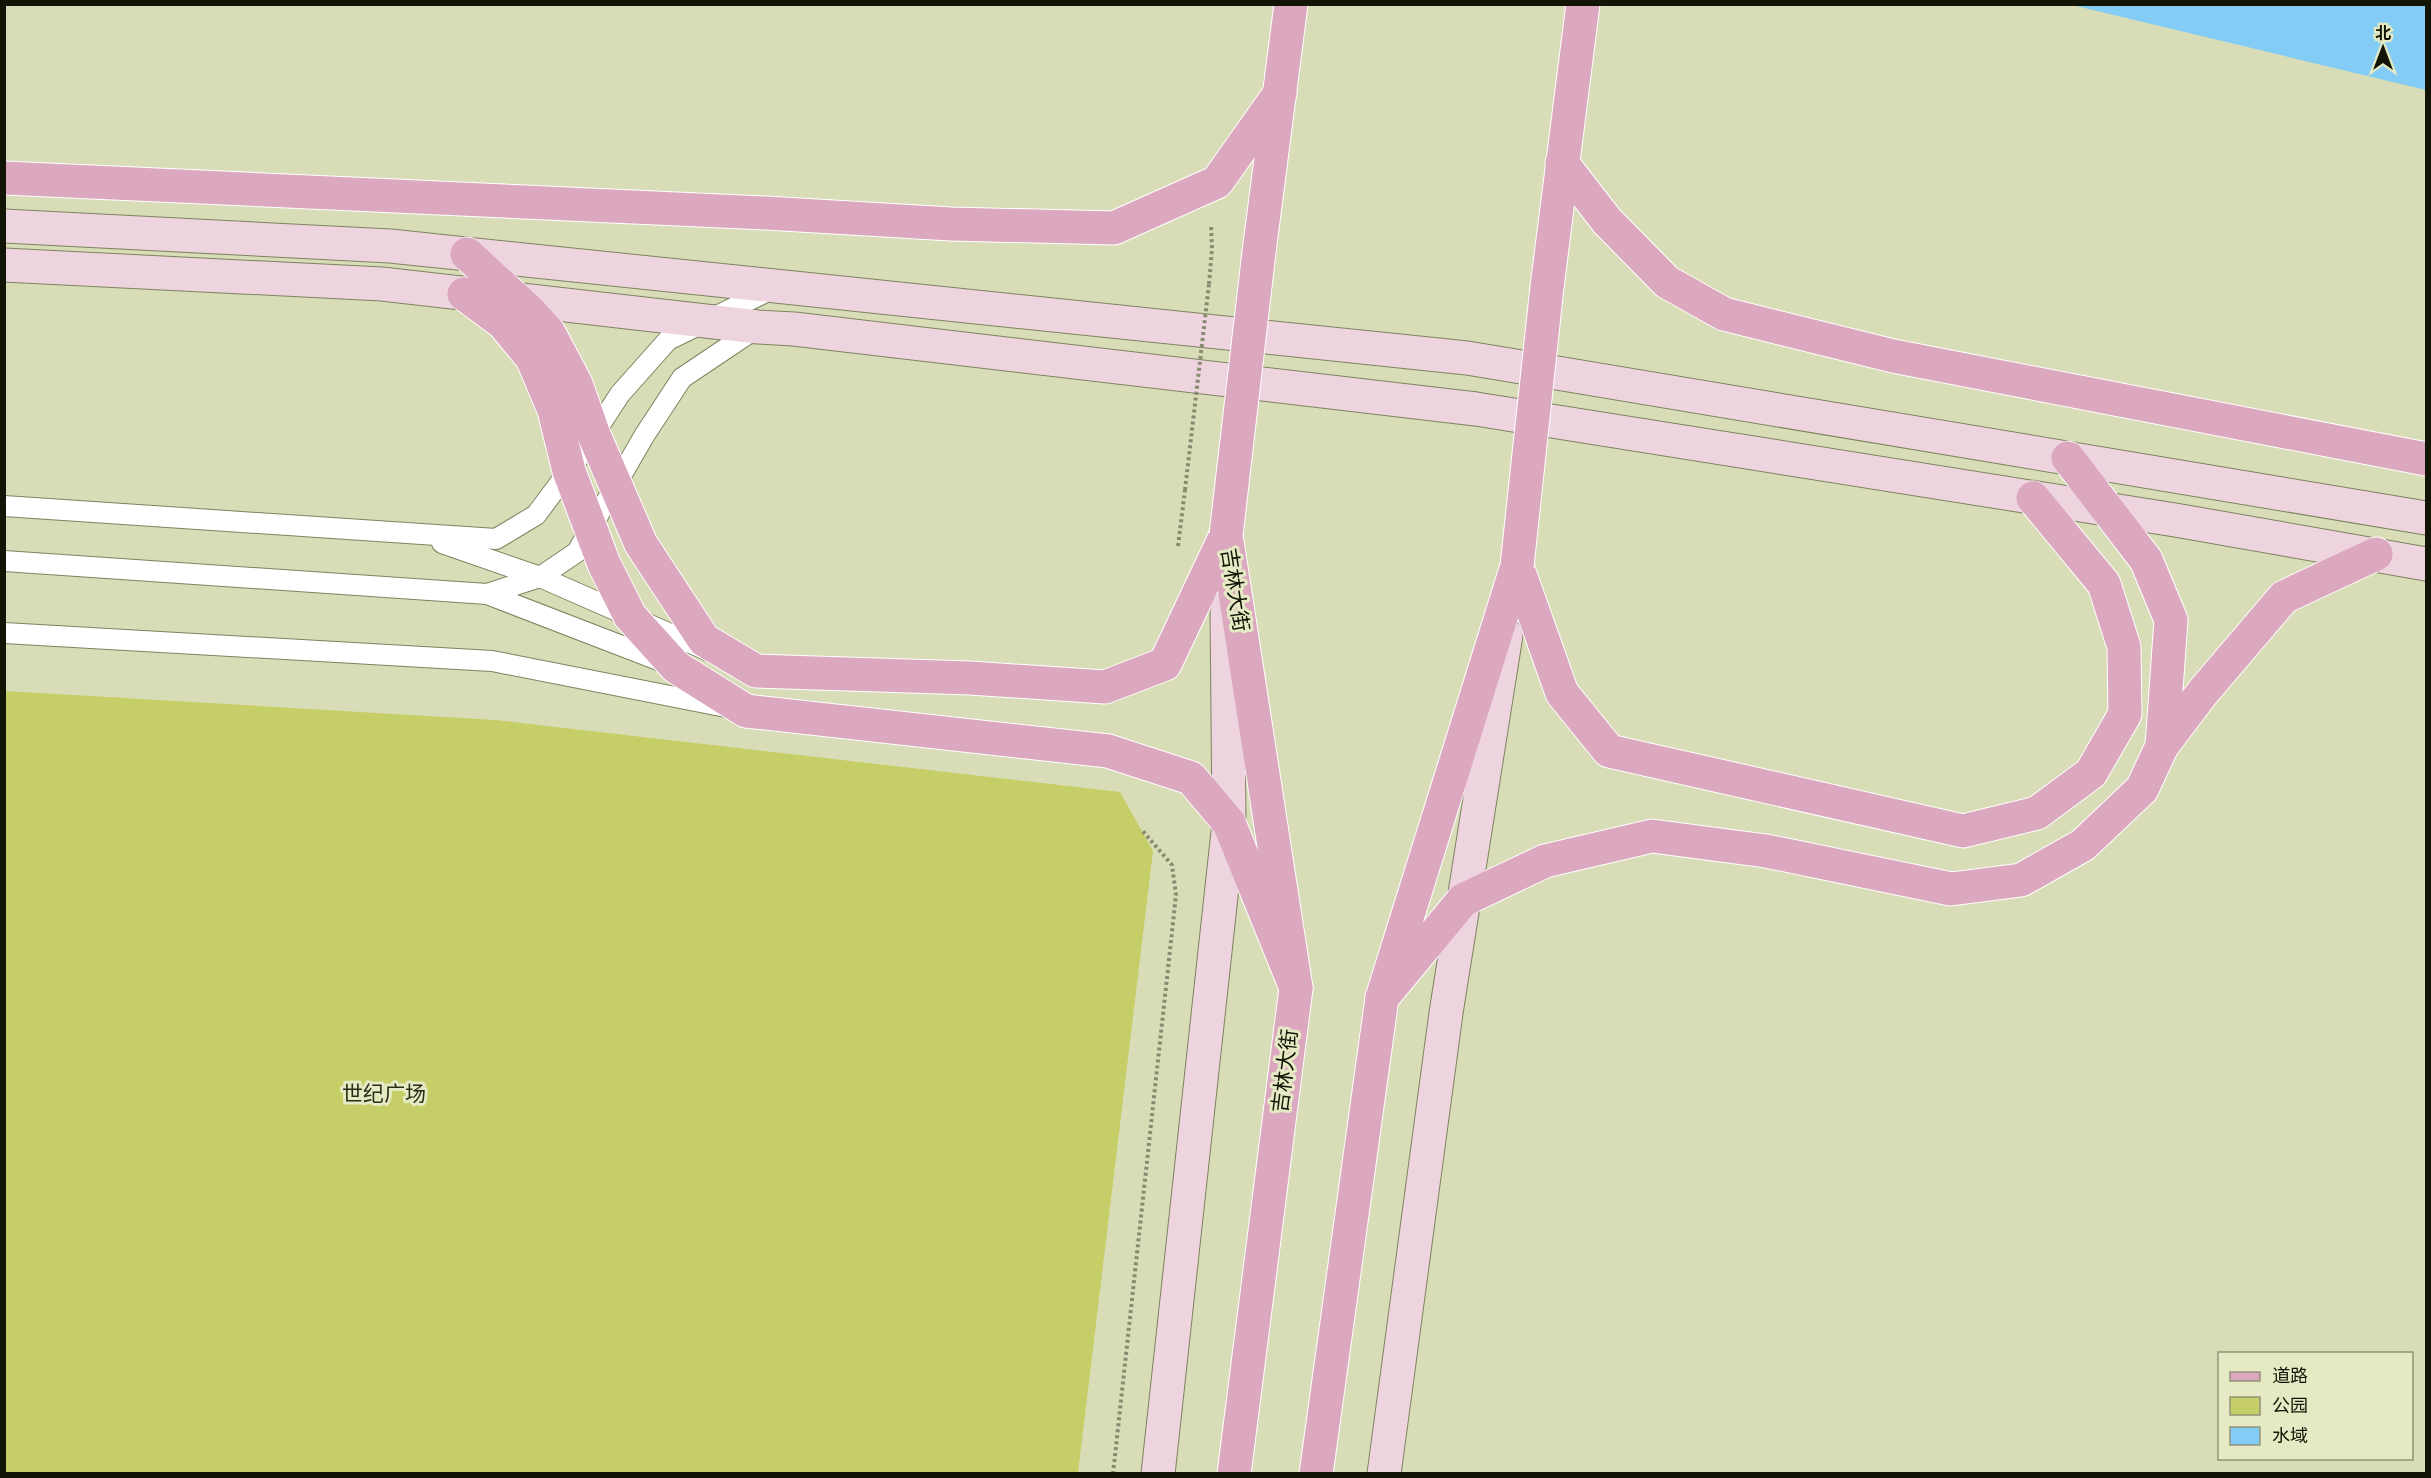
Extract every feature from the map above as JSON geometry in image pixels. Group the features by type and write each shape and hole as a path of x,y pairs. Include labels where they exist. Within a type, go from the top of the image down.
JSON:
{"main road":[{"path":"467,254 549,333 576,384 594,435 641,544 704,640 756,671 970,678 1105,687 1165,663 1227,534 1259,252 1291,4"},
{"path":"1384,1473 1444,1024 1517,566 1547,287 1582,4"},
{"path":"4,178 766,213 951,224 1114,228 1217,182 1280,93"},
{"path":"1562,163 1607,221 1667,282 1724,314 1893,356 2427,459"},
{"path":"4,226 390,246 1467,358 2427,518"},
{"path":"4,265 382,284 705,322 794,329 1476,409 2107,509 2427,564"},
{"path":"464,294 503,323 532,358 554,410 569,471 604,564 630,616 676,667 746,711 1108,751 1191,778 1229,823 1296,988"},
{"path":"2068,458 2146,560 2171,620 2162,746"},
{"path":"1517,566 1562,693 1610,751 1964,831 2037,813 2091,772 2126,714 2124,647 2104,584 2034,498"},
{"name":"吉林大街","path":"1158,1473 1229,823 1227,534"},
{"name":"吉林大街","path":"1227,534 1296,988 1234,1473"},
{"path":"1382,998 1463,900 1545,861 1652,836 1766,851 1951,889 2021,880 2083,845 2142,789 2162,746 2284,597 2376,555"},
{"path":"1316,1473 1382,998 1517,566"}],"lane":[{"path":"4,506 496,539 536,515 594,435 620,394 668,340 777,286"},
{"path":"487,594 540,577 577,552 644,436 682,378 758,327"},
{"path":"416,535 540,577 756,671"},
{"path":"4,561 487,594 676,667"},
{"path":"4,633 492,661 746,711"}],"path":[{"path":"1178,550 1209,284"},
{"path":"1113,1473 1169,978 1176,895 1172,865 1141,829"}],"green space":[{"name":"世纪广场","path":"5,691 495,720 1120,792 1153,851 1078,1473 5,1473"}],"water":[{"path":"2072,5 2426,5 2426,90"}]}
